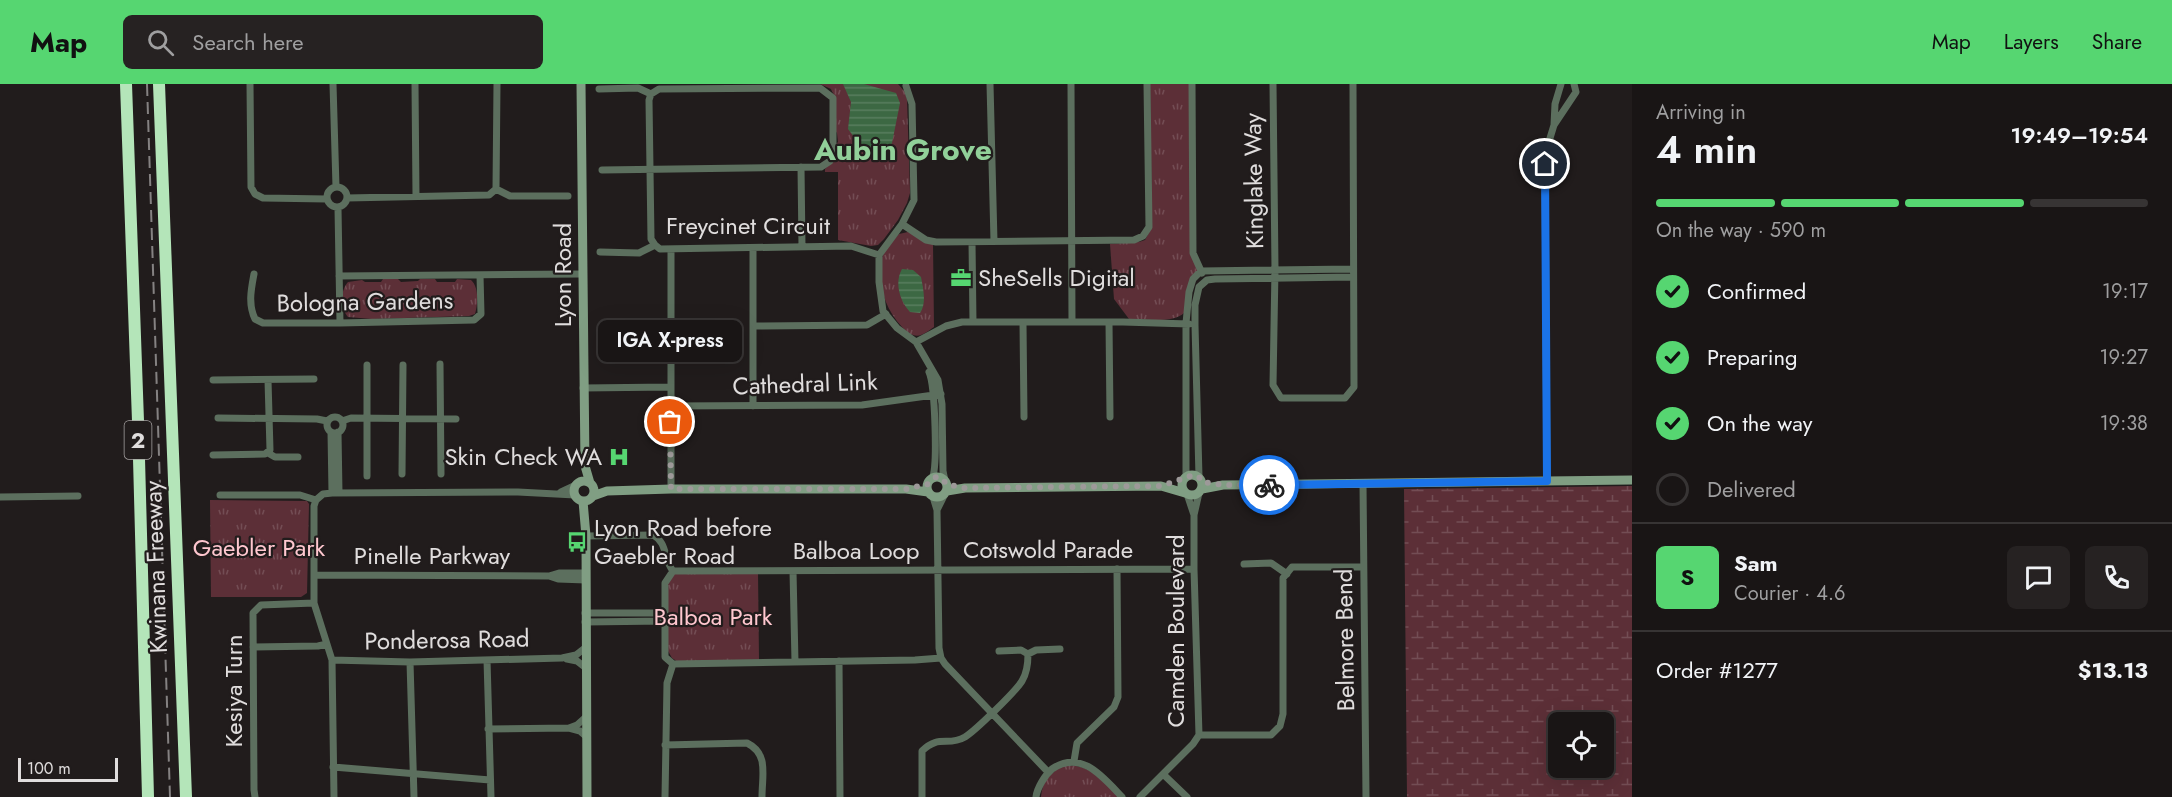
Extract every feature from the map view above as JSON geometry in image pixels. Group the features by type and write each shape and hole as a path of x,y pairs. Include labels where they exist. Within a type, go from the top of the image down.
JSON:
{"highway":[{"name":"Kwinana Freeway","path":"126,84 148,797"},
{"name":"Kwinana Freeway","path":"159,84 186,797"}],"street":[{"path":"250,84 251,187 255,194 263,198 327,199"},
{"path":"333,84 336,187"},
{"path":"415,84 416,196"},
{"path":"347,198 489,195 496,189 497,84"},
{"name":"Lyon Road","path":"581,84 587,797"},
{"path":"906,84 912,104 914,200 902,224 879,255 879,282 883,311 897,328 918,345 937,394 946,488 938,510"},
{"path":"990,84 994,241"},
{"path":"1071,84 1072,322"},
{"path":"902,224 926,240 936,242 1134,240 1143,236 1149,227 1147,84"},
{"path":"1192,84 1193,254 1207,280 1353,277 1353,84"},
{"name":"Kinglake Way","path":"1273,84 1275,269 1273,386 1281,398 1345,398 1354,387 1353,277"},
{"path":"1547,481 1544,183 1547,148 1554,125 1555,104 1561,84"},
{"path":"1554,125 1574,98 1576,92 1574,84"},
{"path":"599,88 638,88 651,94 659,89 742,86 820,88 833,98 832,153 830,161 821,167 602,170"},
{"name":"Freycinet Circuit","path":"651,94 651,239 660,249 851,246 879,255"},
{"path":"801,167 802,247"},
{"path":"336,187 346,192 347,198 346,202 338,208 329,204 327,199 330,189 336,187"},
{"path":"496,189 510,196 568,196"},
{"path":"338,208 340,323"},
{"path":"972,242 973,322"},
{"path":"600,252 639,253 655,245"},
{"path":"753,248 753,406"},
{"path":"670,249 671,489"},
{"path":"1186,493 1181,485 1185,477 1186,323 1192,279 1201,271 1353,269"},
{"name":"Bologna Gardens","path":"254,274 251,310 255,319 263,323 474,320 481,314 480,275"},
{"path":"339,276 582,274"},
{"name":"Camden Boulevard","path":"1140,797 1164,775 1199,735 1194,569 1194,515 1200,485 1195,305 1199,286 1207,280"},
{"path":"753,326 867,325 886,314"},
{"path":"918,345 946,326 962,322 1109,322 1195,325"},
{"path":"1023,322 1024,417"},
{"path":"1109,322 1110,417"},
{"path":"440,364 441,474"},
{"path":"367,365 367,476"},
{"path":"402,474 403,365"},
{"path":"213,380 314,380"},
{"path":"268,380 270,450 268,453"},
{"path":"583,388 670,387"},
{"path":"937,394 935,472 930,488 938,510 941,658 1048,772"},
{"name":"Cathedral Link","path":"670,406 862,405 937,394"},
{"path":"218,418 317,418 327,421 334,417 342,421"},
{"path":"342,421 346,418 456,419"},
{"path":"327,421 327,428 334,432"},
{"path":"334,432 342,428 342,421"},
{"path":"334,432 335,493"},
{"path":"213,455 268,453 275,457 298,456"},
{"name":"Lyon Road","path":"585,466 591,484"},
{"path":"1161,486 1193,475 1200,485"},
{"path":"930,488 939,478 946,488"},
{"path":"1200,485 1632,480"},
{"name":"Belmore Bend","path":"1363,483 1366,797"},
{"path":"583,493 591,484 607,491"},
{"path":"946,488 1161,486 1194,495 1200,485"},
{"path":"334,797 332,660 314,603 314,506 316,500 323,494 930,488 940,497 946,488"},
{"name":"Camden Boulevard","path":"1186,493 1194,515"},
{"path":"219,495 300,495 316,500"},
{"path":"0,497 78,496"},
{"path":"586,536 653,535 660,539 664,545 667,564 673,571 665,583 665,657 673,664 941,658"},
{"path":"1244,564 1271,563 1287,574"},
{"path":"1199,735 1271,735 1280,726 1283,714 1283,578 1292,567 1363,567"},
{"name":"Cotswold Parade","path":"939,570 1194,569"},
{"name":"Balboa Loop","path":"673,571 939,570"},
{"path":"1074,761 1077,743 1114,707 1118,697 1117,570"},
{"path":"793,571 795,662"},
{"name":"Pinelle Parkway","path":"314,575 549,576 558,579 586,576"},
{"name":"Kesiya Turn","path":"255,797 253,613 261,605 314,603"},
{"path":"585,618 665,613"},
{"path":"585,618 665,621"},
{"path":"253,646 327,644"},
{"name":"Ponderosa Road","path":"332,660 410,662 562,658 576,655 585,648"},
{"path":"1028,654 1035,650 1060,649"},
{"path":"999,651 1021,650 1028,654"},
{"path":"922,797 922,751 931,742 964,738 992,713 1022,682 1028,666 1028,654"},
{"name":"Ponderosa Road","path":"562,658 577,661 586,668"},
{"path":"487,660 490,797"},
{"path":"410,662 414,797"},
{"path":"839,662 840,797"},
{"path":"665,797 667,683 673,664"},
{"path":"569,728 577,725 587,716"},
{"path":"488,729 569,728 580,730 587,738"},
{"path":"665,745 747,743 757,748 762,757 762,797"},
{"path":"1036,797 1048,772 1061,763 1074,761 1089,766 1104,777 1122,797"},
{"path":"333,767 490,780"},
{"path":"1164,775 1187,797"}],"green space":[{"path":"820,84 898,84 905,92 910,193 898,220 878,245 871,246 838,240 838,172 825,172 835,157 835,145 838,142 835,130 834,95 831,89"},
{"path":"1150,84 1190,84 1192,254 1198,271 1185,312 1174,318 1159,320 1129,319 1114,299 1110,244 1145,240 1152,227"},
{"path":"908,232 933,244 934,327 919,336 909,333 891,313 884,297 880,270 881,261 888,247 899,234"},
{"path":"383,279 398,279 401,282 420,279 435,279 437,282 455,282 457,279 471,280 477,296 475,314 372,319 348,317 342,300 348,282 362,280 381,282"},
{"path":"1632,486 1632,797 1407,797 1404,489"},
{"name":"Gaebler Park","path":"210,500 307,501 309,504 307,593 301,597 211,597"},
{"name":"Balboa Park","path":"758,573 759,660 678,662 672,658 668,651 668,584 674,574"},
{"path":"1063,765 1073,765 1088,770 1120,797 1041,797 1043,786 1048,778"}],"shaded area":[{"path":"843,84 864,84 896,93 900,103 892,143 889,147 876,150 866,147 848,129 851,102"},
{"path":"902,269 913,270 921,277 924,300 920,313 910,312 903,303 898,286"}],"railway":[{"path":"147,84 170,797"}],"way so far":[{"path":"670,422 671,489 906,489 928,484 936,477 943,479 946,484 965,488 1161,486 1190,475 1199,477 1202,482 1223,485 1269,485"}],"place":[{"name":"SheSells Digital","path":"961,278"},
{"name":"IGA X-press","path":"670,422"},
{"name":"Skin Check WA","path":"619,457"},
{"name":"Lyon Road before Gaebler Road","path":"577,542"}],"district":[{"name":"Aubin Grove","path":"903,150"}],"route":[{"path":"1269,485 1547,481 1545,164"}]}
